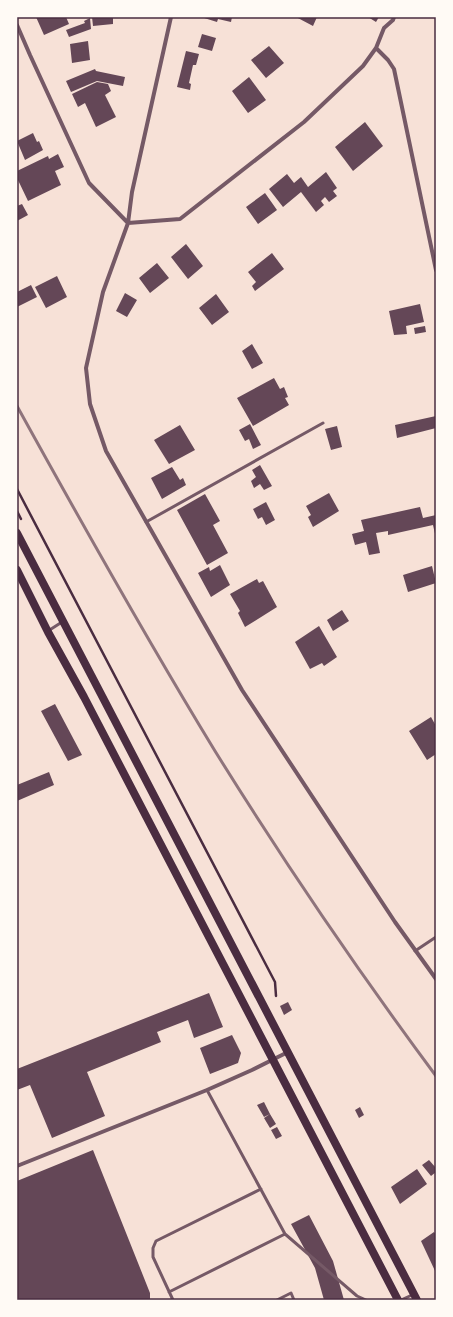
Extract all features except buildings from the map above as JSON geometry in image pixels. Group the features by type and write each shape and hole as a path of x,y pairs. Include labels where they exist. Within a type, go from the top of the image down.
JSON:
{"main road":[{"path":"17,532 415,1297"},
{"path":"17,570 48,632 400,1300"}],"street":[{"path":"171,17 132,192 128,223 103,292 86,368 90,404 106,451 242,690 395,922 436,979"},
{"path":"128,223 180,218 304,122 363,66 376,48 384,28 393,20 394,17"},
{"path":"17,25 89,183 128,223"},
{"path":"376,48 388,60 394,70 436,270"},
{"path":"17,1166 207,1090 288,1052"}],"lane":[{"path":"146,522 323,423"},
{"path":"48,632 64,622"},
{"path":"416,951 436,937"},
{"path":"207,1090 285,1234 357,1296 366,1300"},
{"path":"173,1300 153,1257 153,1248 156,1241 261,1190"},
{"path":"169,1292 285,1234"},
{"path":"277,1300 291,1293 294,1300"},
{"path":"400,1300 415,1297"}],"path":[{"path":"17,489 275,982 275,1000"}],"railway":[{"path":"17,406 114,580 215,751 322,916 378,997 436,1076"}]}
